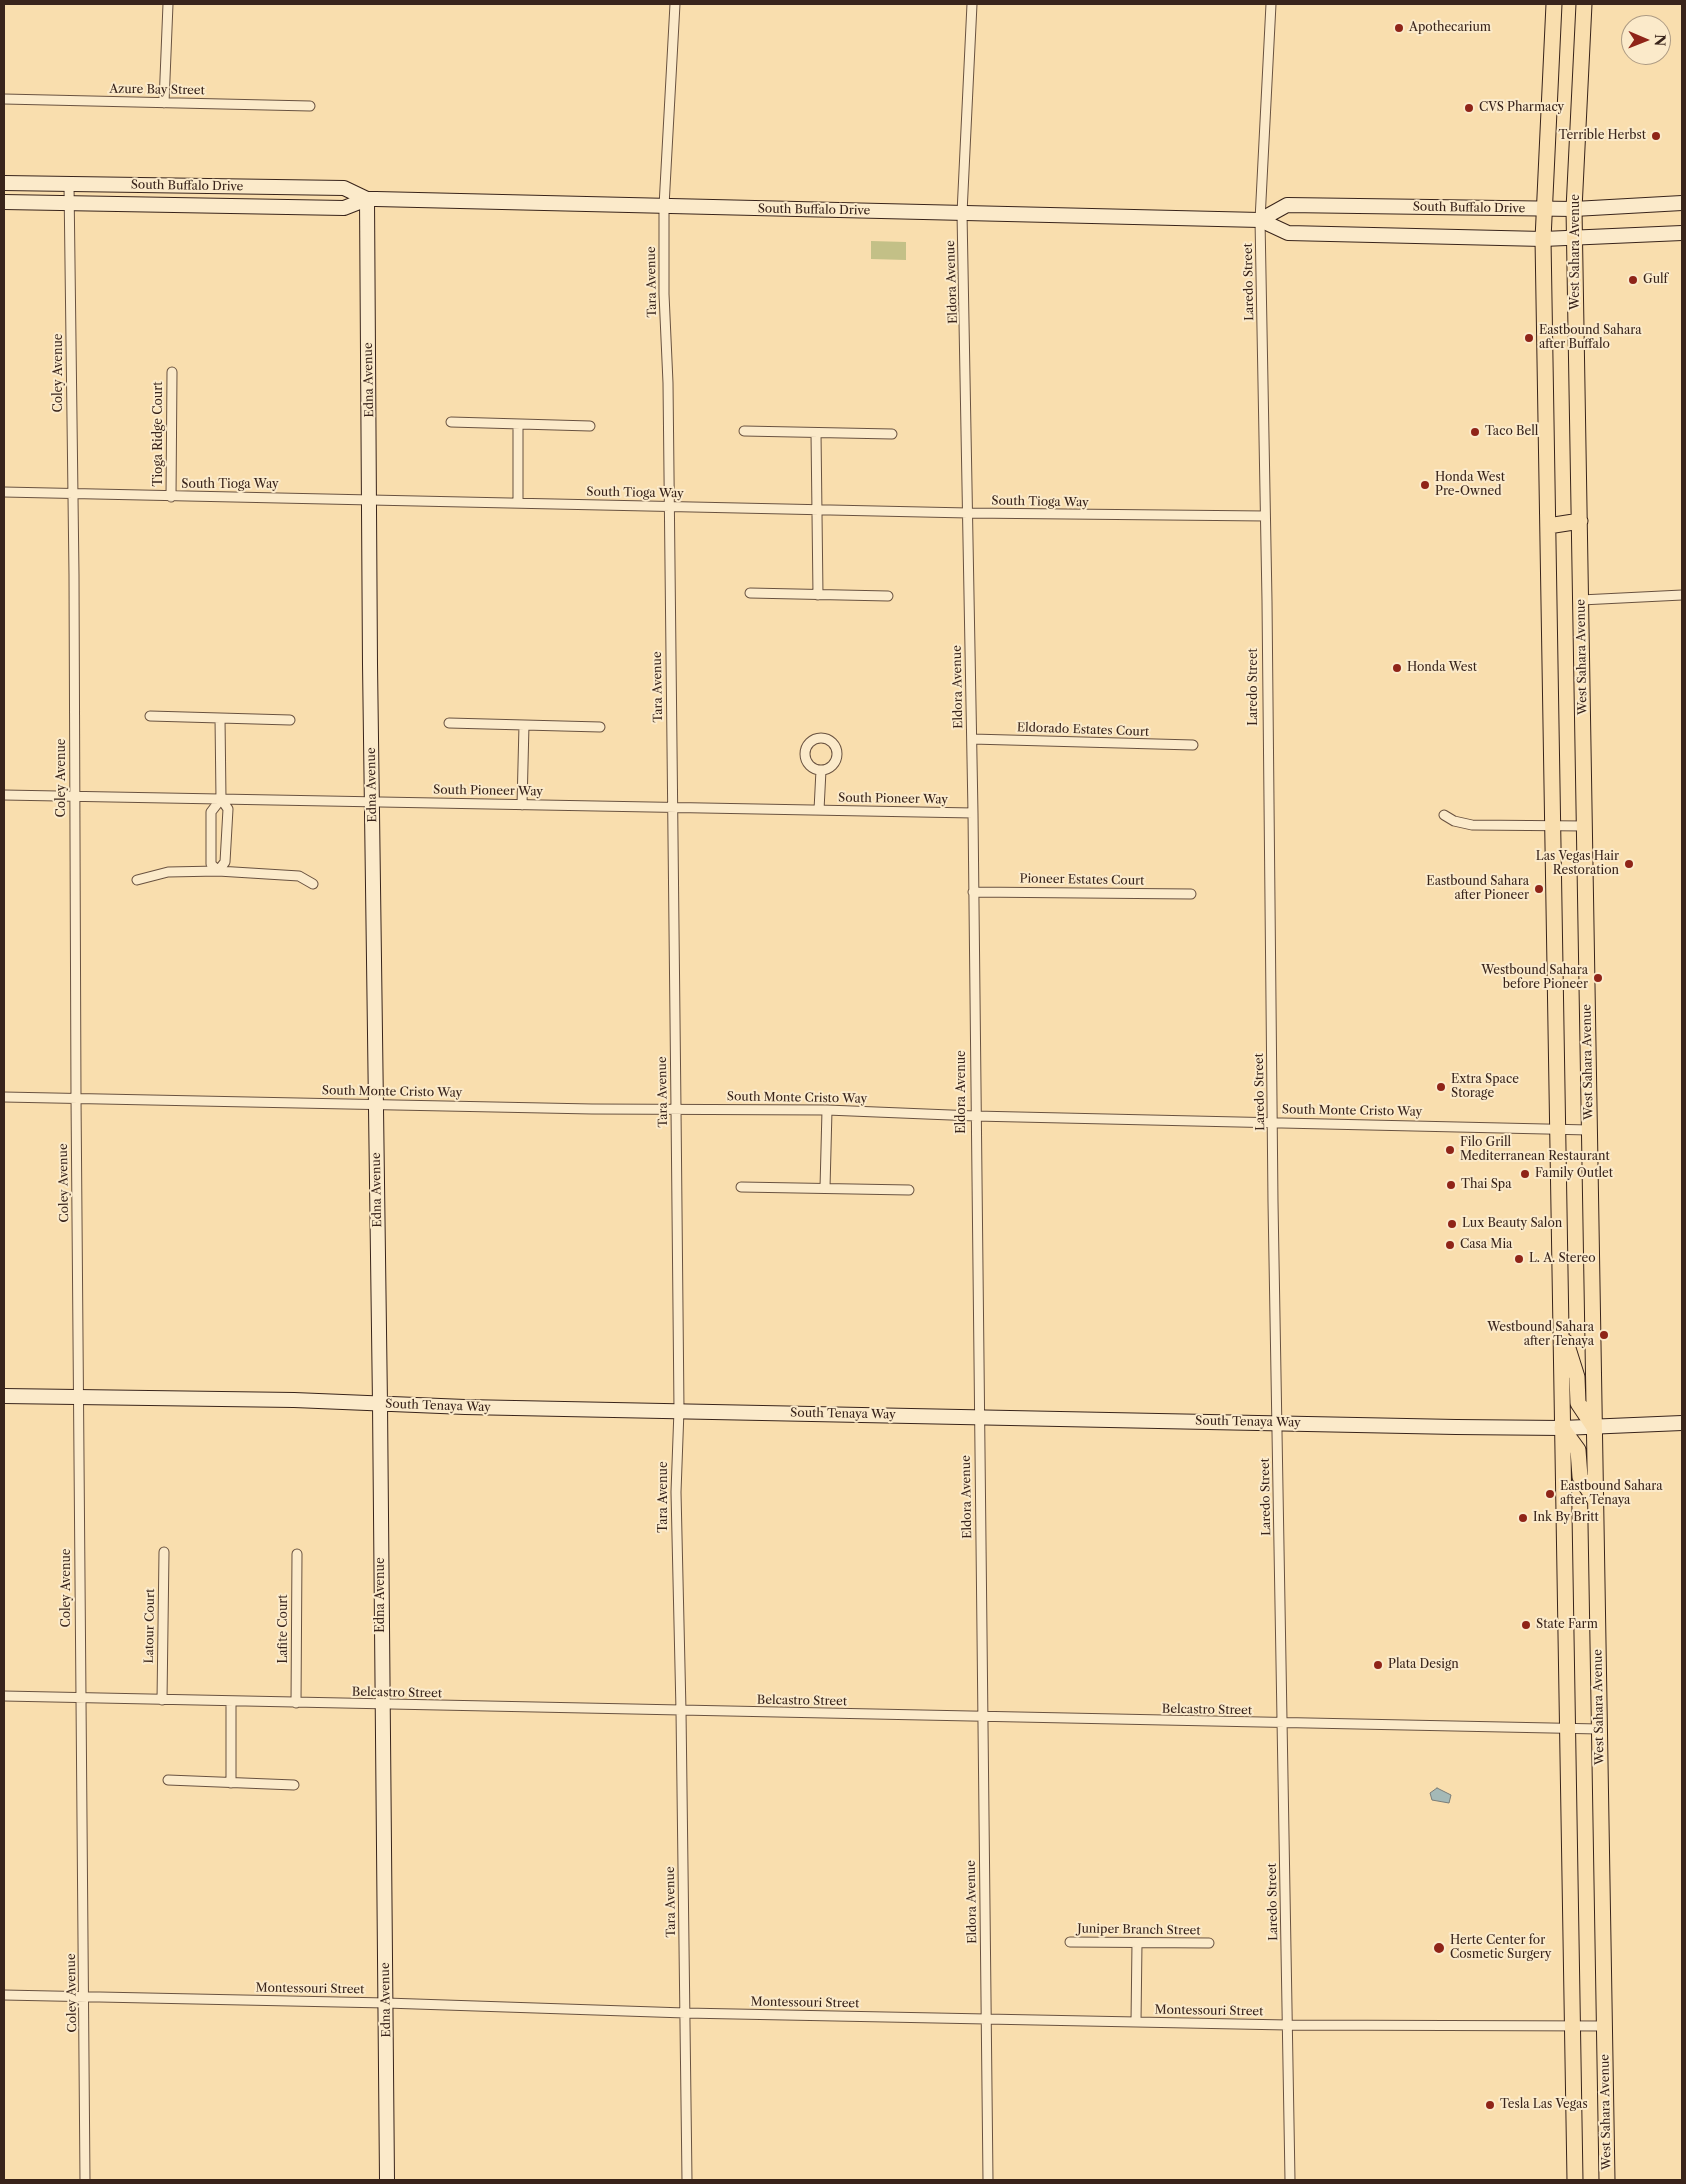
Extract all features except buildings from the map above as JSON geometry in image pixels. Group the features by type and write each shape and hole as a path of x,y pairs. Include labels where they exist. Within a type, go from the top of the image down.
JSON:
{"main road":[{"path":"1554,4 1543,239 1576,2180"},
{"name":"West Sahara Avenue","path":"1584,4 1574,209 1607,2180"},
{"path":"1548,526 1580,521"},
{"path":"1561,1323 1577,1377 1578,1403 1594,1427"},
{"path":"1562,1428 1578,1450 1580,1476 1595,1500"}],"street":[{"path":"164,103 168,4"},
{"name":"Tara Avenue","path":"675,4 664,206 679,1410 676,1492 682,1712 687,2180"},
{"name":"Eldora Avenue","path":"972,4 962,213 973,813 978,1416 988,2180"},
{"name":"Laredo Street","path":"1271,4 1260,220 1290,2180"},
{"name":"Azure Bay Street","path":"4,99 310,106"},
{"name":"South Buffalo Drive","path":"4,183 344,188 367,199"},
{"name":"Coley Avenue","path":"69,185 73,494 80,1698 85,2180"},
{"name":"South Buffalo Drive","path":"4,202 344,208 367,199 1260,220 1288,233 1543,239 1682,233"},
{"name":"Edna Avenue","path":"367,199 387,2180"},
{"name":"South Buffalo Drive","path":"1260,220 1287,205 1574,209 1682,203"},
{"name":"Tioga Ridge Court","path":"171,497 172,372"},
{"path":"452,422 590,426"},
{"path":"518,424 518,503"},
{"path":"744,431 892,434"},
{"path":"816,433 818,594"},
{"name":"South Tioga Way","path":"4,492 968,513 1265,516"},
{"path":"750,593 888,596"},
{"path":"1581,600 1682,595"},
{"path":"150,716 290,720"},
{"path":"218,871 225,862 228,809 221,799 220,718"},
{"path":"450,723 600,727"},
{"path":"522,805 524,725"},
{"name":"Eldorado Estates Court","path":"972,739 1193,745"},
{"path":"819,810 821,770"},
{"name":"South Pioneer Way","path":"4,795 973,813"},
{"path":"218,871 211,864 212,812 221,799"},
{"path":"1444,815 1454,821 1472,824 1585,826"},
{"path":"137,880 168,872 218,871 299,876 314,884"},
{"name":"Pioneer Estates Court","path":"973,892 1191,894"},
{"name":"South Monte Cristo Way","path":"4,1096 592,1109 827,1110 975,1116 1589,1130"},
{"path":"825,1188 827,1110"},
{"path":"741,1187 909,1190"},
{"name":"South Tenaya Way","path":"4,1396 284,1400 380,1404 1562,1428 1682,1423"},
{"name":"Latour Court","path":"162,1700 164,1552"},
{"name":"Lafite Court","path":"296,1554 296,1703"},
{"name":"Belcastro Street","path":"4,1696 682,1712 1599,1730"},
{"path":"231,1702 231,1782"},
{"path":"168,1780 294,1785"},
{"name":"Juniper Branch Street","path":"1070,1942 1208,1943"},
{"path":"1136,2022 1137,1942"},
{"name":"Montessouri Street","path":"4,1995 386,2003 685,2013 1287,2025 1605,2026"}],"shaded area":[{"path":"871,241 906,242 906,260 871,259"},
{"path":"1437,1788 1451,1795 1449,1803 1432,1800 1430,1793"}],"place":[{"name":"Apothecarium","path":"1399,28"},
{"name":"CVS Pharmacy","path":"1469,108"},
{"name":"Terrible Herbst","path":"1656,136"},
{"name":"Gulf","path":"1633,280"},
{"name":"Eastbound Sahara after Buffalo","path":"1529,338"},
{"name":"Taco Bell","path":"1475,432"},
{"name":"Honda West Pre-Owned","path":"1425,485"},
{"name":"Honda West","path":"1397,668"},
{"name":"Las Vegas Hair Restoration","path":"1629,864"},
{"name":"Eastbound Sahara after Pioneer","path":"1539,889"},
{"name":"Westbound Sahara before Pioneer","path":"1598,978"},
{"name":"Extra Space Storage","path":"1441,1087"},
{"name":"Filo Grill Mediterranean Restaurant","path":"1450,1150"},
{"name":"Family Outlet","path":"1525,1174"},
{"name":"Thai Spa","path":"1451,1185"},
{"name":"Lux Beauty Salon","path":"1452,1224"},
{"name":"Casa Mia","path":"1450,1245"},
{"name":"L. A. Stereo","path":"1519,1259"},
{"name":"Westbound Sahara after Tenaya","path":"1604,1335"},
{"name":"Eastbound Sahara after Tenaya","path":"1550,1494"},
{"name":"Ink By Britt","path":"1523,1518"},
{"name":"State Farm","path":"1526,1625"},
{"name":"Plata Design","path":"1378,1665"},
{"name":"Herte Center for Cosmetic Surgery","path":"1439,1948"},
{"name":"Tesla Las Vegas","path":"1490,2105"}]}
